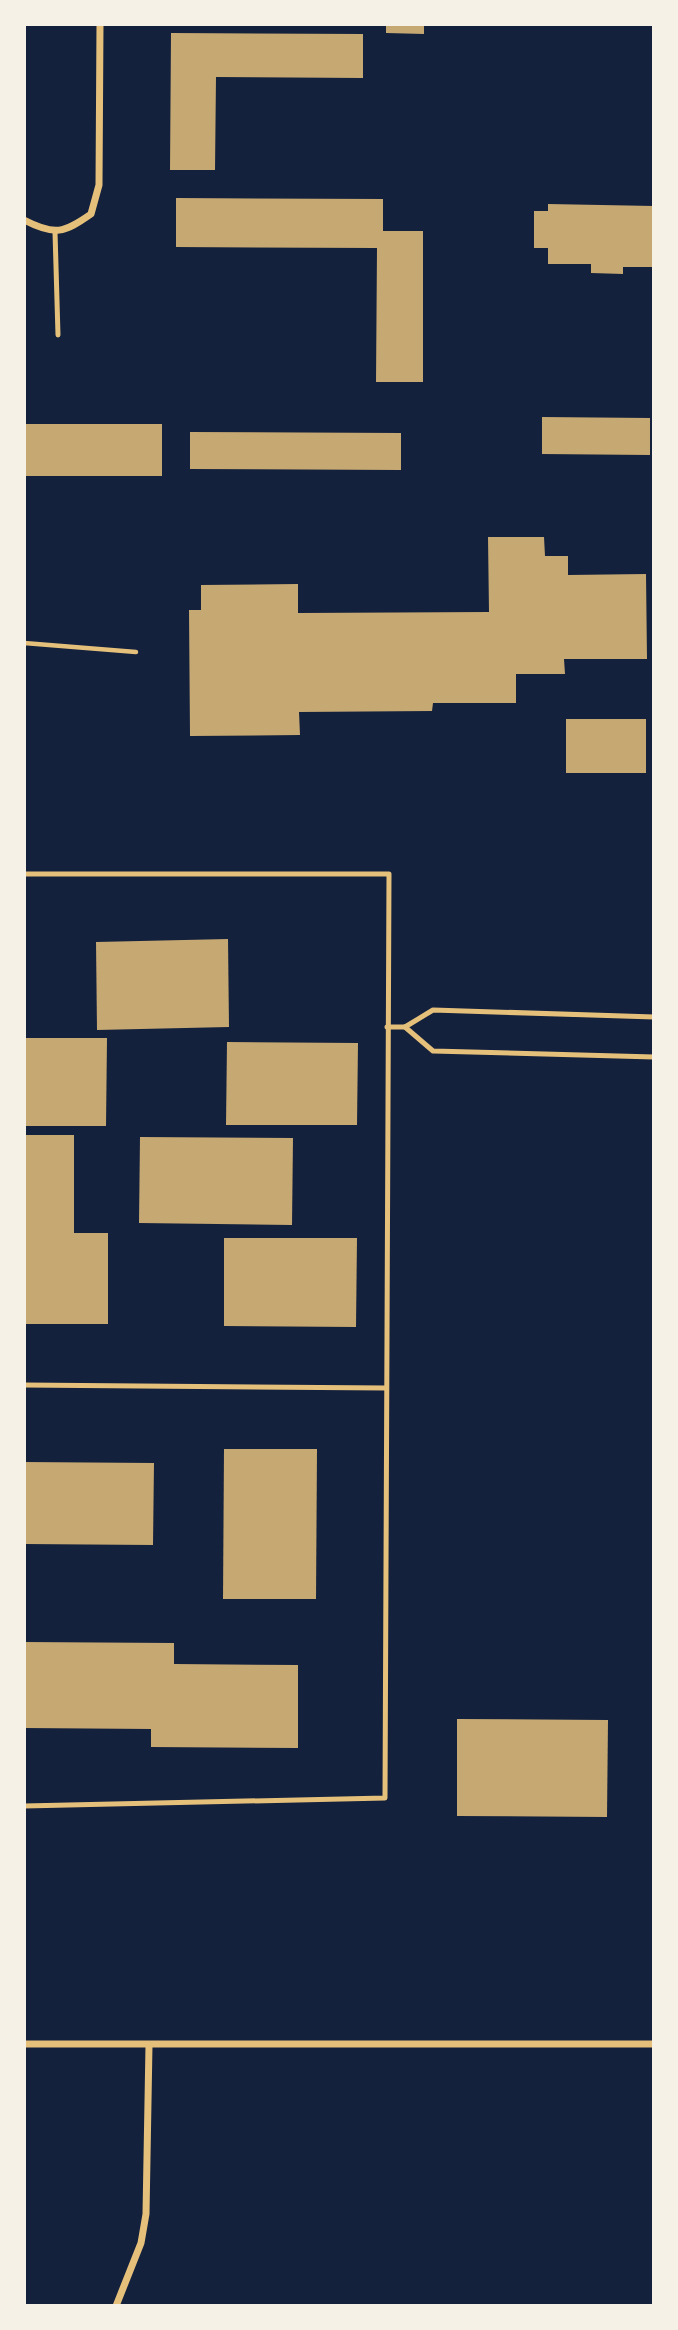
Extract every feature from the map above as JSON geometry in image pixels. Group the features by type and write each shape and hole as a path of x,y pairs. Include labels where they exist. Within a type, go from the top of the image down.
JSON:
{"street":[{"path":"24,220 55,232 72,228 92,214 99,185 100,24"},
{"path":"24,2044 653,2044"},
{"path":"116,2305 141,2243 146,2214 149,2045"}],"lane":[{"path":"55,232 58,335"},
{"path":"24,874 389,874 385,1798 24,1806"},
{"path":"387,1027 405,1027 433,1010 653,1017"},
{"path":"405,1027 433,1051 653,1057"},
{"path":"24,1385 386,1388"}],"path":[{"path":"24,643 136,652"}],"building":[{"path":"386,24 424,24 424,34 386,33"},
{"path":"171,33 363,34 363,78 216,77 215,170 170,170"},
{"path":"176,198 383,199 383,231 423,231 423,382 376,382 377,248 176,247"},
{"path":"548,204 654,206 654,267 623,267 623,274 591,273 591,264 548,264 548,248 534,248 534,211 548,211"},
{"path":"542,417 650,418 650,455 542,454"},
{"path":"24,424 162,424 162,476 24,476"},
{"path":"190,432 401,433 401,470 190,469"},
{"path":"488,537 544,537 545,556 568,556 568,575 646,574 647,659 564,659 565,674 516,674 516,703 433,703 432,711 299,712 300,735 190,736 189,610 201,610 201,585 298,584 298,613 489,612"},
{"path":"566,719 646,719 646,773 566,773"},
{"path":"228,939 229,1027 97,1030 96,942"},
{"path":"24,1038 107,1038 106,1126 24,1126"},
{"path":"227,1042 358,1043 357,1125 226,1125"},
{"path":"24,1135 74,1135 74,1233 108,1233 108,1324 24,1324"},
{"path":"140,1137 293,1138 292,1225 139,1223"},
{"path":"224,1238 357,1238 356,1327 224,1326"},
{"path":"224,1449 317,1449 316,1599 223,1599"},
{"path":"24,1462 154,1463 153,1545 24,1544"},
{"path":"24,1642 174,1643 174,1664 298,1665 298,1748 151,1747 151,1729 24,1728"},
{"path":"457,1719 608,1720 607,1817 457,1816"}]}
